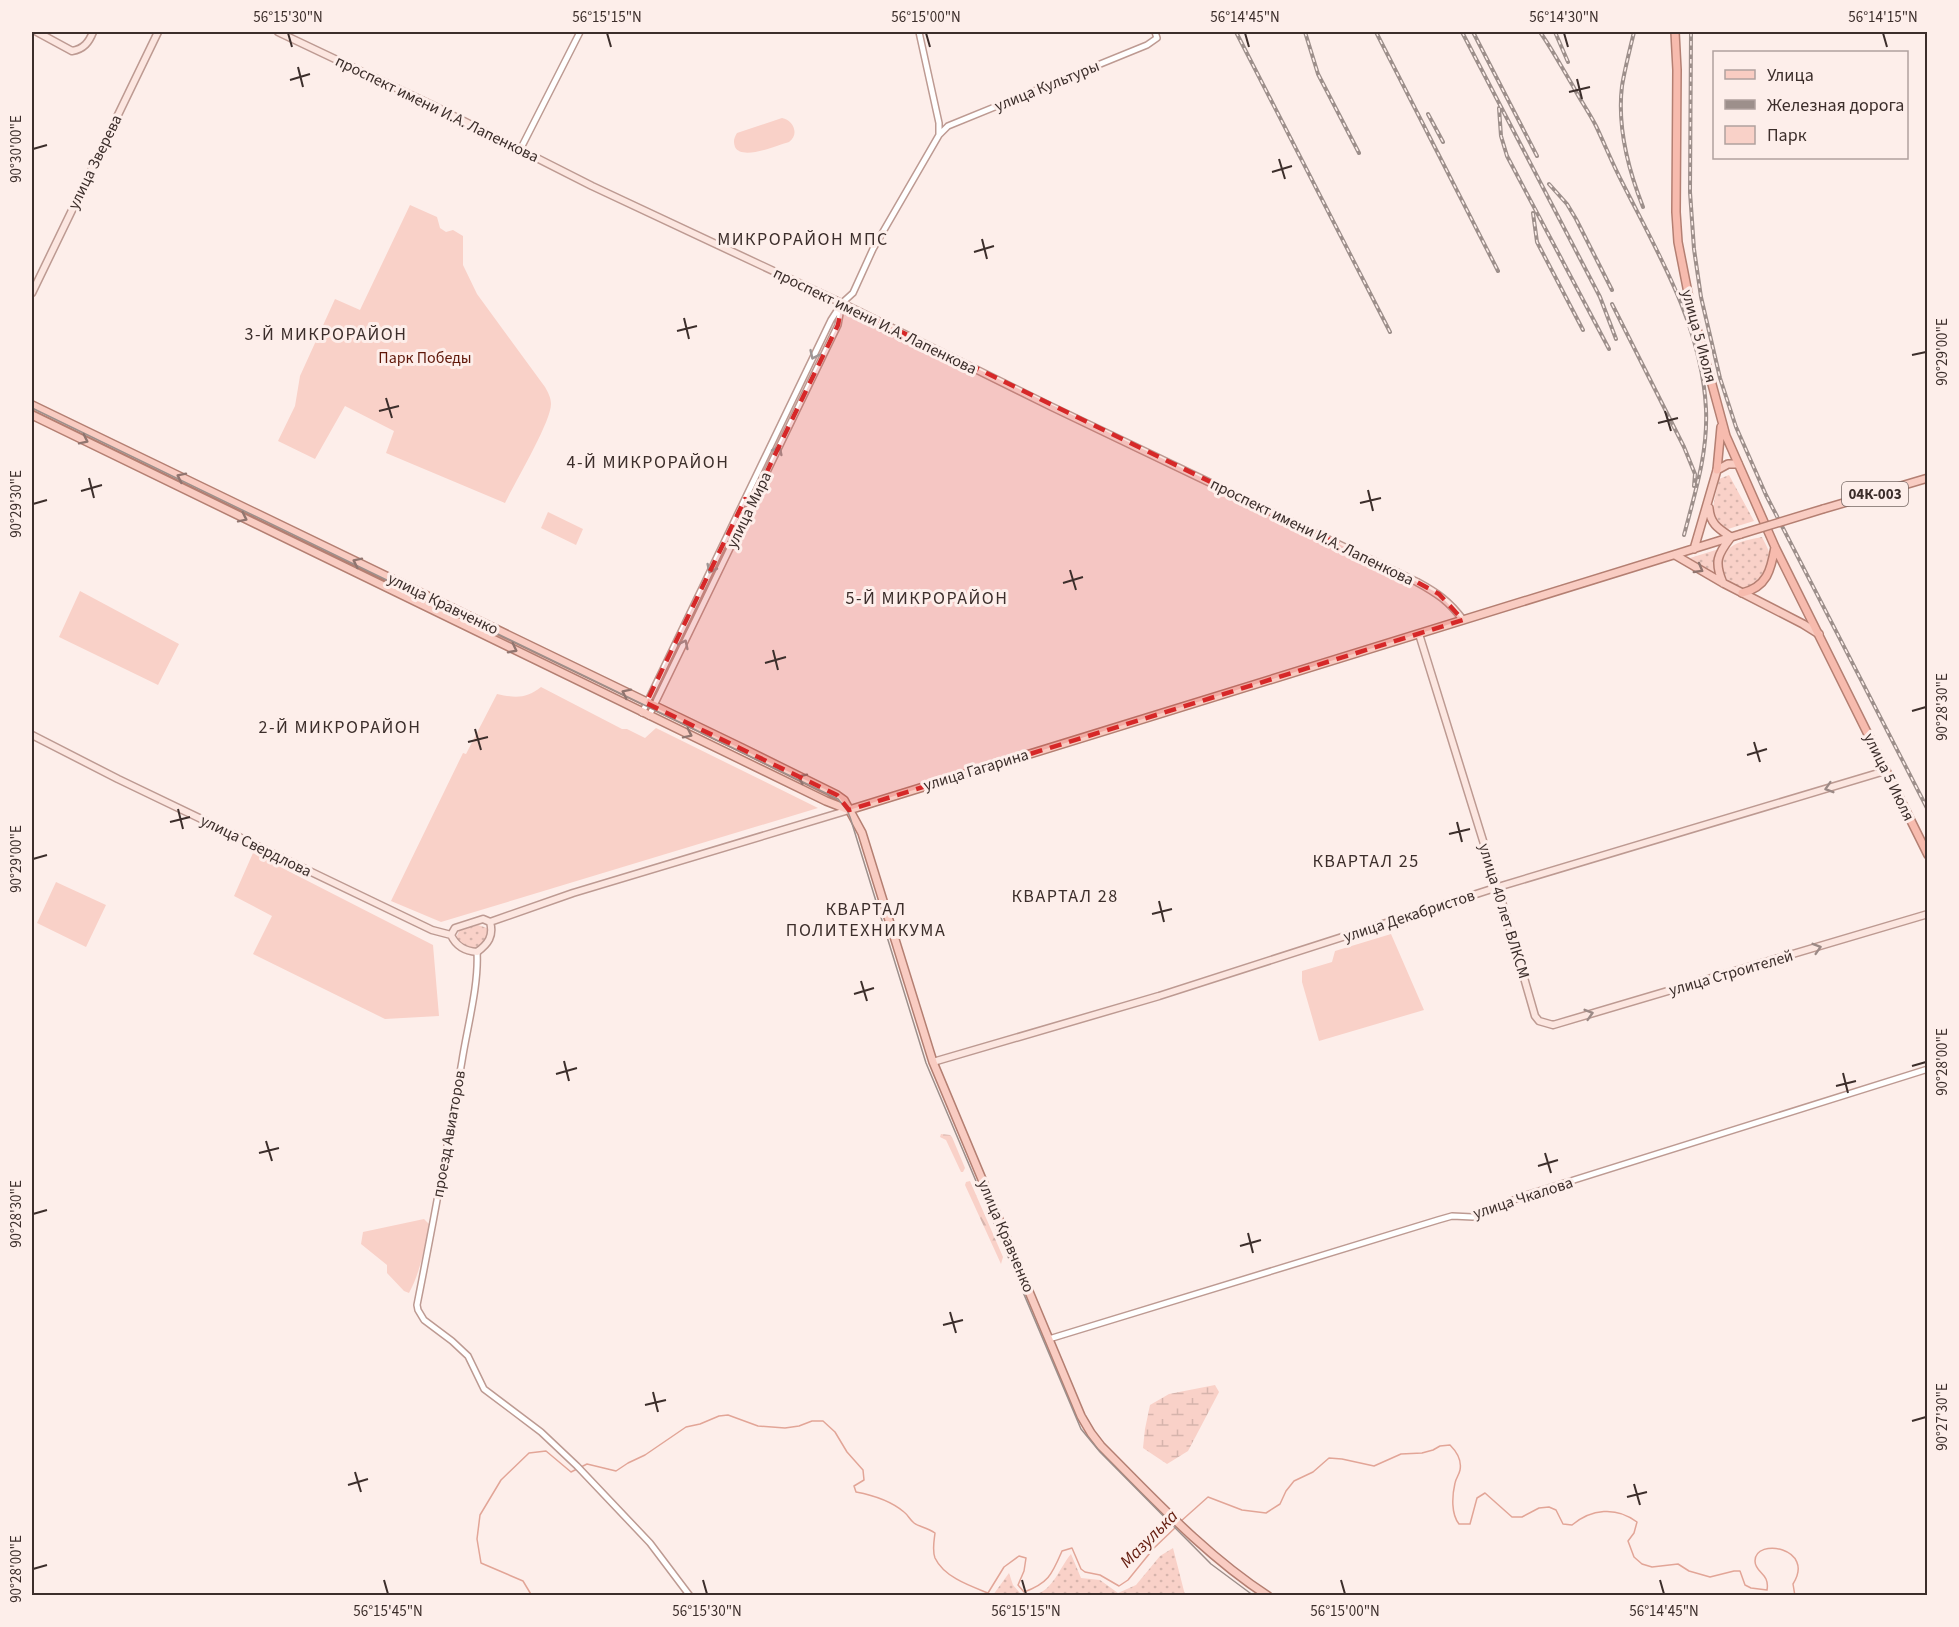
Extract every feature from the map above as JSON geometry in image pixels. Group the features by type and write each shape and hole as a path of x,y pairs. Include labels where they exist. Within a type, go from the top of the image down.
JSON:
{"highway":[{"name":"улица 5 Июля","path":"1675,32 1678,242 1690,303 1729,443 1775,547 1928,855"},
{"path":"1717,470 1722,418"},
{"path":"1742,592 1753,590 1761,585 1772,566 1775,547"}],"main road":[{"path":"37,32 67,49 77,50 88,43 93,32"},
{"name":"улица Зверева","path":"32,293 158,32"},
{"name":"проспект имени И.А. Лапенкова","path":"278,32 1417,582 1439,594 1463,620"},
{"name":"улица Кравченко","path":"32,405 844,800 862,833 933,1062 1081,1416 1091,1433 1215,1558 1268,1596"},
{"name":"улица Кравченко","path":"32,415 646,714 849,810"},
{"path":"1694,549 1717,470 1728,464 1738,464"},
{"name":"улица Гагарина","path":"490,922 573,893 1928,478"},
{"path":"1709,502 1713,524 1731,537 1719,555 1718,570 1724,583"},
{"path":"1675,555 1819,634"},
{"path":"1803,624 1812,620"},
{"name":"улица 40 лет ВЛКСМ","path":"1419,634 1535,1016"},
{"name":"улица Свердлова","path":"32,735 308,872 432,930 451,935"},
{"name":"улица Декабристов","path":"933,1062 1159,996 1497,887 1885,771"},
{"name":"улица Строителей","path":"1535,1016 1539,1021 1553,1025 1928,914"},
{"path":"483,919 490,922 492,935 484,947 477,952 454,943 451,935 455,928 483,919"}],"street":[{"path":"520,150 580,32"},
{"path":"919,32 939,123 939,135"},
{"name":"улица Культуры","path":"939,135 948,126 1147,45 1156,34"},
{"name":"улица Мира","path":"646,714 831,320 842,303 853,293 873,249 939,135"},
{"name":"улица Мира","path":"650,705 753,502 838,325 842,303"},
{"path":"789,409 796,412"},
{"path":"745,499 753,502"},
{"name":"проезд Авиаторов","path":"477,952 478,965 458,1084 417,1305 420,1316 468,1356 484,1389 541,1432 582,1471 650,1543 690,1596"},
{"name":"улица Чкалова","path":"1049,1339 1438,1220 1452,1216 1473,1217 1523,1196 1928,1070"}],"highlighted area":[{"path":"842,303 1417,582 1439,594 1463,620 849,810 837,795 646,703 745,499 753,502 838,325"}],"green space":[{"path":"782,118 792,124 795,131 789,142 769,149 745,153 735,147 734,140 737,133"},
{"name":"Парк Победы","path":"410,205 437,217 440,228 446,232 453,230 463,236 463,265 477,294 550,397 551,404 545,424 505,503 386,453 394,431 345,406 315,459 278,441 295,406 300,376 335,299 360,310"},
{"path":"1729,475 1754,521 1728,529 1716,519 1713,508 1719,479"},
{"path":"548,512 583,529 576,545 541,528"},
{"path":"1762,537 1770,556 1766,569 1753,585 1744,588 1736,587 1724,573 1722,564 1724,555 1738,543"},
{"path":"1719,549 1714,562 1717,575 1690,558"},
{"path":"80,591 179,644 158,685 59,637"},
{"path":"541,687 622,729 627,729 645,738 656,728 818,808 441,922 391,901 463,753 466,754 497,694 520,696 530,694"},
{"path":"253,853 433,945 439,1016 385,1019 253,954 272,916 234,896"},
{"path":"56,882 106,905 86,947 37,923"},
{"path":"478,925 487,928 489,935 480,948 471,949 458,942 456,938 459,931"},
{"path":"1391,934 1424,1010 1319,1041 1302,982 1302,971 1332,962 1335,951"},
{"path":"941,1134 952,1137 965,1168 963,1172 946,1140 940,1137"},
{"path":"970,1181 1003,1257 1001,1264 965,1185"},
{"path":"424,1219 429,1224 426,1242 409,1293 404,1291 387,1273 387,1265 361,1244 363,1232"},
{"path":"1215,1385 1219,1392 1188,1451 1167,1464 1143,1448 1150,1405 1169,1394"},
{"path":"1173,1548 1185,1595 993,1595 1009,1573 1013,1585 1021,1594 1042,1592 1052,1583 1071,1554 1081,1578 1100,1580 1118,1593 1136,1585 1160,1556"}],"waterway":[{"name":"Мазулька","path":"581,1467 587,1464 616,1471 645,1455 686,1427 719,1416 728,1415 758,1426 785,1428 812,1421 823,1421 835,1432 847,1452 863,1470 864,1480 854,1486 856,1492 893,1505 914,1523 935,1533 934,1552 939,1565 951,1576 988,1593 1004,1567 1019,1556 1026,1558 1018,1585 1024,1592 1049,1577 1062,1551 1072,1548 1081,1569 1100,1575 1119,1586 1128,1580 1154,1548 1177,1526"},
{"name":"Мазулька","path":"1180,1522 1208,1497 1242,1510 1266,1513 1280,1504 1294,1481 1313,1472 1329,1458 1374,1466 1401,1454 1422,1453 1450,1445 1460,1460 1453,1499 1453,1510 1459,1524 1470,1524 1477,1498 1485,1493 1512,1517 1522,1517 1539,1508 1549,1507 1556,1510 1563,1524 1572,1525 1595,1513 1621,1513 1637,1522 1634,1533 1628,1541 1634,1557 1642,1564 1652,1567 1678,1564 1689,1571 1710,1577 1740,1571 1745,1585 1767,1590 1765,1577 1757,1568 1755,1561 1764,1549 1783,1550 1797,1562 1798,1572 1793,1584 1795,1596"},
{"name":"Мазулька","path":"532,1596 523,1581 481,1563 477,1539 480,1515 501,1480 529,1453 546,1451 571,1472 577,1469"}],"tram line":[{"path":"32,408 838,799 850,817 926,1063 1081,1429 1100,1452 1211,1564 1254,1596"}],"railway":[{"path":"1236,32 1390,332"},
{"path":"1305,32 1318,74 1359,153"},
{"path":"1376,32 1498,271"},
{"path":"1462,32 1600,297 1616,339"},
{"path":"1473,32 1537,156"},
{"path":"1540,32 1596,126 1664,265 1687,320 1696,349 1703,379 1706,409 1705,441 1700,473 1684,535"},
{"path":"1555,32 1568,62"},
{"path":"1634,32 1622,86 1621,117 1628,163 1643,207"},
{"path":"1691,32 1690,192 1694,249 1701,297 1720,378 1736,427 1766,495 1928,810"},
{"path":"1499,108 1501,136 1507,156 1609,349"},
{"path":"1428,114 1443,142"},
{"path":"1549,184 1567,204 1576,219 1612,290"},
{"path":"1533,213 1537,242 1583,330"},
{"path":"1612,304 1684,447 1695,474 1694,486"}],"district":[{"name":"МИКРОРАЙОН МПС","path":"803,239"},
{"name":"3-Й МИКРОРАЙОН","path":"326,334"},
{"name":"4-Й МИКРОРАЙОН","path":"648,462"},
{"name":"5-Й МИКРОРАЙОН","path":"927,598"},
{"name":"2-Й МИКРОРАЙОН","path":"340,727"},
{"name":"КВАРТАЛ 25","path":"1366,861"},
{"name":"КВАРТАЛ 28","path":"1065,896"},
{"name":"КВАРТАЛ ПОЛИТЕХНИКУМА","path":"866,919"}]}
